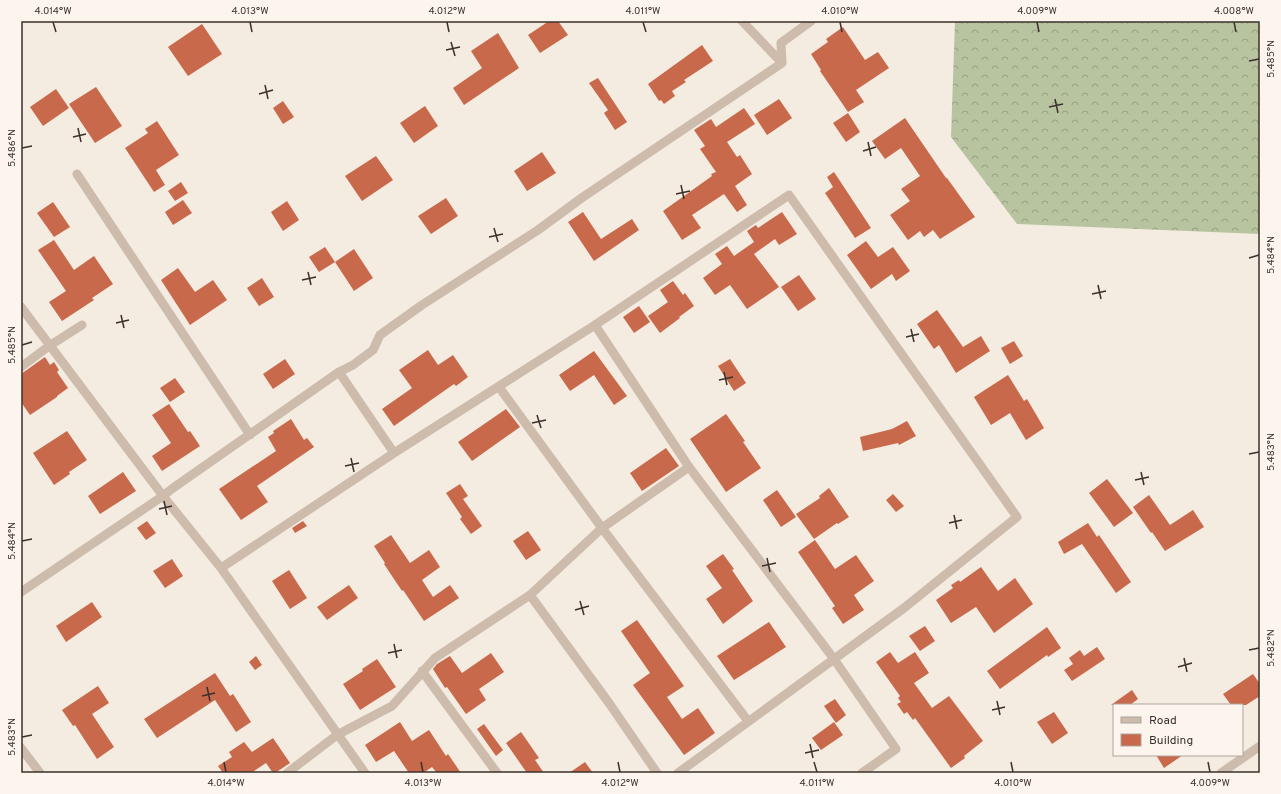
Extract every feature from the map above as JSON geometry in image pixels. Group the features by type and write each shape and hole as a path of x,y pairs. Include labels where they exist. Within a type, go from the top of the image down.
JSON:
{"street":[{"path":"742,21 782,63"},
{"path":"782,63 781,43 811,21"},
{"path":"21,592 163,496 339,372 353,365 373,350 380,335 422,305 538,230 583,197 782,63"},
{"path":"77,174 250,435"},
{"path":"221,568 394,453 595,325 789,195 1017,517 904,608 678,773"},
{"path":"21,307 163,496 221,568 365,773"},
{"path":"21,367 49,346 82,325"},
{"path":"595,325 689,467 834,659 896,749 862,773"},
{"path":"339,372 394,453"},
{"path":"499,387 602,528 748,722"},
{"path":"287,773 337,735 392,706 434,658 530,595 602,528 689,467"},
{"path":"530,595 609,703 657,773"},
{"path":"422,671 497,773"},
{"path":"1221,773 1260,746"},
{"path":"21,748 40,773"}],"green space":[{"path":"955,21 1260,21 1260,234 1017,224 951,137"}],"building":[{"path":"549,21 558,21 568,35 540,53 528,35"},
{"path":"202,24 222,54 188,76 168,47"},
{"path":"843,27 865,60 878,52 889,68 856,90 864,102 848,112 820,71 821,70 811,54 828,42 826,39"},
{"path":"498,33 519,68 464,105 453,88 482,68 471,51"},
{"path":"702,45 713,61 684,80 686,82 672,91 675,96 664,104 661,100 659,101 648,84"},
{"path":"598,78 627,122 615,130 604,113 608,110 589,83"},
{"path":"96,87 122,126 95,143 69,104"},
{"path":"56,89 69,108 43,126 30,107"},
{"path":"779,99 792,118 767,135 754,115"},
{"path":"283,101 294,117 283,124 273,108"},
{"path":"425,106 438,126 414,143 400,123"},
{"path":"744,108 755,124 727,142 737,157 740,155 752,174 735,186 747,205 737,212 724,194 692,215 701,228 682,240 663,211 712,176 711,174 716,172 700,149 705,146 694,130 711,119 716,127"},
{"path":"848,113 860,132 846,142 833,123"},
{"path":"905,118 975,217 940,239 933,230 924,237 920,231 908,240 890,215 910,201 901,189 920,176 901,148 885,159 872,141"},
{"path":"157,121 179,155 156,170 165,185 154,192 125,148 148,133 145,129"},
{"path":"542,152 556,173 527,191 514,171"},
{"path":"376,156 393,180 362,201 345,176"},
{"path":"834,172 871,228 855,238 825,193 833,187 827,177"},
{"path":"181,182 188,193 175,201 168,191"},
{"path":"446,198 458,216 431,234 418,216"},
{"path":"183,200 192,213 173,225 165,212"},
{"path":"287,201 299,220 283,231 271,212"},
{"path":"53,202 70,227 54,237 37,213"},
{"path":"583,212 601,239 632,219 639,230 594,261 568,222"},
{"path":"782,212 797,234 779,245 775,239 754,254 779,287 747,309 730,285 715,295 703,278 722,264 715,254 727,246 734,256 754,242 747,231 756,225 758,228"},
{"path":"54,240 74,270 94,256 113,284 92,298 94,300 62,321 49,302 66,291 38,250"},
{"path":"866,241 878,257 893,247 910,271 896,281 892,274 871,289 847,255"},
{"path":"325,247 335,262 319,272 309,257"},
{"path":"354,249 373,278 354,291 335,262"},
{"path":"178,268 195,292 213,280 227,300 190,325 161,280"},
{"path":"799,275 816,299 798,311 781,287"},
{"path":"262,278 274,297 259,306 247,288"},
{"path":"673,281 683,295 685,293 694,306 660,333 648,316 668,302 660,290"},
{"path":"639,306 650,322 634,333 623,317"},
{"path":"937,310 963,347 981,336 990,351 956,373 939,345 934,349 917,324"},
{"path":"1014,341 1023,356 1010,364 1001,348"},
{"path":"428,350 438,365 453,355 468,377 456,386 454,384 394,426 382,409 412,388 399,370"},
{"path":"594,351 627,396 614,405 594,375 570,391 559,375"},
{"path":"45,357 50,365 54,362 59,370 57,372 68,388 30,415 21,402 21,374"},
{"path":"285,359 295,374 273,389 263,374"},
{"path":"730,359 746,383 734,391 718,366"},
{"path":"1008,375 1024,401 1027,399 1044,428 1026,440 1010,413 991,425 974,397"},
{"path":"175,378 185,392 170,402 160,388"},
{"path":"169,404 188,432 190,431 200,446 162,471 152,456 171,443 152,415"},
{"path":"506,409 520,427 472,461 458,442"},
{"path":"726,414 745,441 743,442 761,468 726,492 690,439"},
{"path":"291,419 304,440 307,438 314,447 257,486 268,502 241,520 219,489 276,451 268,437 274,433 273,431"},
{"path":"907,421 916,436 899,445 898,443 863,451 860,437 892,429"},
{"path":"67,431 87,460 69,472 70,474 54,485 33,453"},
{"path":"666,448 679,466 642,491 630,473"},
{"path":"123,472 136,491 100,514 88,496"},
{"path":"1107,479 1133,513 1114,527 1089,493"},
{"path":"460,484 468,496 463,499 482,526 471,534 460,519 462,517 446,493"},
{"path":"829,488 849,517 838,524 837,523 814,539 796,514 820,498 819,496"},
{"path":"777,490 796,517 781,527 763,500"},
{"path":"893,494 904,506 896,512 886,500"},
{"path":"1149,495 1170,525 1193,510 1204,527 1165,551 1133,507"},
{"path":"147,521 156,533 146,540 137,528"},
{"path":"303,521 307,526 295,533 292,528"},
{"path":"1088,523 1097,537 1099,535 1131,582 1116,593 1082,544 1064,554 1058,542"},
{"path":"528,531 541,550 526,560 513,541"},
{"path":"391,535 410,563 429,550 440,567 422,580 433,597 450,585 459,598 424,621 384,564 385,563 374,546"},
{"path":"815,540 835,569 856,555 874,581 854,595 864,610 843,624 832,608 835,606 798,552"},
{"path":"723,554 734,569 732,570 753,601 723,624 706,599 722,588 706,566"},
{"path":"172,559 183,576 165,588 153,571"},
{"path":"981,567 998,591 1015,578 1033,604 994,633 976,607 951,623 936,600 953,588 951,585 959,580 960,582"},
{"path":"289,570 307,598 290,609 272,581"},
{"path":"349,585 358,598 327,620 317,607"},
{"path":"92,602 102,617 66,642 56,626"},
{"path":"637,620 684,686 667,697 682,719 698,708 715,733 684,755 633,685 650,673 621,631"},
{"path":"769,622 786,647 734,680 717,656"},
{"path":"925,626 935,641 920,651 909,636"},
{"path":"1047,627 1061,648 1048,657 1047,655 1000,689 987,671"},
{"path":"1097,647 1105,659 1072,681 1064,670 1073,664 1069,658 1080,650 1084,656"},
{"path":"890,652 898,663 915,652 929,673 914,683 932,708 949,696 983,741 964,756 965,758 951,768 915,718 913,720 907,712 904,714 897,704 901,702 898,698 900,696 876,662"},
{"path":"491,653 504,672 479,689 486,700 466,714 447,687 445,688 433,669 437,664 450,656 462,673"},
{"path":"256,656 262,665 255,670 249,662"},
{"path":"377,659 396,687 360,710 343,684 363,671 362,669"},
{"path":"215,673 230,696 233,694 251,722 236,732 215,700 157,738 144,719"},
{"path":"1253,674 1260,684 1260,696 1246,705 1230,704 1223,694"},
{"path":"98,686 109,703 92,714 114,747 97,759 75,725 73,726 62,710"},
{"path":"1132,690 1138,699 1131,704 1111,705"},
{"path":"835,699 846,715 836,723 824,706"},
{"path":"1054,712 1068,733 1052,744 1037,722"},
{"path":"400,722 412,741 429,730 446,756 448,754 461,773 437,773 432,767 423,773 409,773 394,751 376,762 365,745"},
{"path":"834,722 843,735 821,750 812,738"},
{"path":"484,724 503,750 496,756 477,729"},
{"path":"521,732 539,758 535,760 544,773 527,773 506,743"},
{"path":"273,738 290,763 275,773 273,773 266,763 251,773 223,773 218,766 232,757 229,752 244,742 252,752"},
{"path":"1157,756 1182,756 1164,768"},
{"path":"585,762 593,773 569,773"}]}
